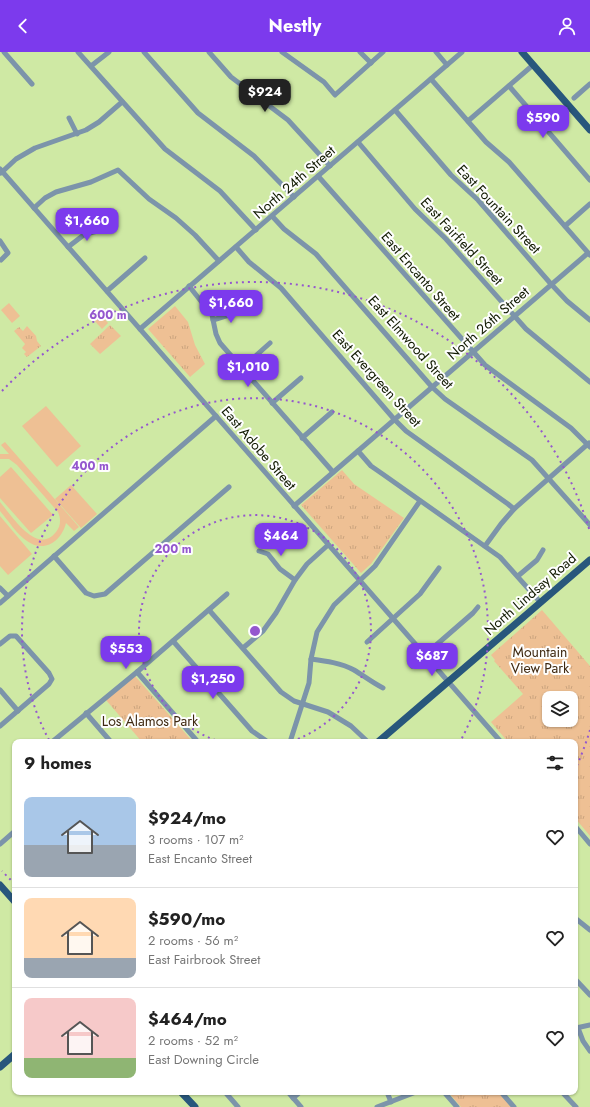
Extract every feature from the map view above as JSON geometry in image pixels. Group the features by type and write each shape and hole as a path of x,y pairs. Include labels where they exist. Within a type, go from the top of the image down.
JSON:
{"main road":[{"path":"522,52 590,130"},
{"name":"North Lindsay Road","path":"382,739 590,560"},
{"path":"0,886 12,899"},
{"path":"0,1067 12,1057"},
{"path":"184,1095 195,1107"}],"street":[{"path":"4,52 32,84"},
{"path":"78,52 165,149 220,191 256,230"},
{"path":"91,66 109,52"},
{"path":"144,52 198,113 254,156 294,198"},
{"path":"209,52 231,77 288,120 330,166"},
{"path":"282,52 324,82 335,95 383,52"},
{"path":"360,52 371,63"},
{"path":"436,52 448,65"},
{"name":"North 24th Street","path":"140,329 462,52"},
{"path":"468,121 533,65"},
{"path":"431,79 486,142 509,162 589,254"},
{"path":"574,98 590,84"},
{"path":"509,86 590,180"},
{"path":"1,172 16,159 35,148 86,130 99,122 122,102"},
{"name":"East Fountain Street","path":"395,110 451,175 478,200 551,284 567,301 590,320"},
{"path":"69,118 76,134"},
{"name":"East Fairfield Street","path":"358,142 415,209 446,239 526,330 590,382"},
{"path":"34,208 45,198 56,192 91,182 118,170 149,199 176,218 195,235 219,261"},
{"name":"East Adobe Street","path":"1,172 107,291 497,739"},
{"name":"East Encanto Street","path":"318,176 485,365 571,428 589,444"},
{"path":"565,226 590,204"},
{"name":"East Elmwood Street","path":"272,216 284,229 316,254 432,387 445,399 527,456 550,478 590,526"},
{"path":"68,247 85,234 102,230"},
{"path":"0,241 8,253 1,260"},
{"name":"East Evergreen Street","path":"236,247 249,262 280,288 406,431 514,509"},
{"name":"North 26th Street","path":"294,506 551,284 589,254"},
{"path":"107,291 145,258"},
{"path":"189,286 208,309 220,343 333,472"},
{"path":"213,320 232,314 239,309"},
{"path":"242,368 270,343"},
{"path":"272,403 301,378"},
{"path":"302,438 332,412"},
{"path":"0,603 216,416"},
{"path":"485,546 514,509 589,444"},
{"path":"358,451 371,466 485,546 506,563 541,602"},
{"path":"54,556 86,593 94,596 105,594 229,487"},
{"path":"291,739 308,683 317,632 334,605 379,561 420,501"},
{"path":"243,648 263,631 276,613 295,580 307,564 328,545"},
{"path":"259,550 268,554 280,569 295,580"},
{"path":"518,576 537,560 543,550"},
{"path":"367,642 420,594 438,568"},
{"path":"0,588 8,596"},
{"path":"56,739 137,672 227,594"},
{"path":"412,666 425,656 478,607"},
{"path":"210,610 281,692 294,701 328,712 351,726 365,739"},
{"path":"0,644 10,636 14,635 19,638 50,673 52,679 49,684 0,726"},
{"path":"173,641 252,731 264,739"},
{"path":"312,659 331,662 352,670 383,688"},
{"path":"137,672 195,739"},
{"path":"0,690 18,711"},
{"path":"86,713 108,739"},
{"path":"578,830 590,844"},
{"path":"0,844 12,834"},
{"path":"578,920 590,930"},
{"path":"578,983 590,995"},
{"path":"578,1028 590,1025"},
{"path":"578,1031 582,1041 590,1051"},
{"path":"228,1095 238,1107"},
{"path":"290,1095 301,1107"},
{"path":"293,1098 296,1095"},
{"path":"388,1095 391,1102"},
{"path":"377,1107 408,1095"},
{"path":"447,1095 458,1107"},
{"path":"504,1095 514,1107"},
{"path":"565,1095 576,1107"}],"green space":[{"path":"9,303 20,316 12,323 1,310"},
{"path":"175,306 188,322 195,345 205,364 190,377 148,329"},
{"path":"99,312 108,323 102,329 92,318"},
{"path":"110,325 121,336 100,354 90,344"},
{"path":"27,326 36,336 37,341 41,346 27,357 24,354 26,352 22,348 25,344 14,331 19,327 23,331"},
{"path":"46,406 81,446 57,467 22,426"},
{"path":"5,442 79,527 74,531 66,523 57,540 46,546 34,545 23,538 16,531 0,511 0,502 25,531 33,537 41,539 49,538 56,532 60,525 60,517 58,512 17,465 9,459 0,459 0,454 9,454 1,445"},
{"path":"11,467 53,515 31,533 0,498 0,477"},
{"path":"342,470 354,484 404,518 371,564 361,573 301,505"},
{"path":"71,485 97,514 81,528 55,499"},
{"path":"0,516 32,554 8,575 0,566"},
{"name":"Mountain View Park","path":"542,610 590,666 590,836 578,822 578,739 505,739 491,722 523,694 494,661 495,660 491,655"},
{"name":"Los Alamos Park","path":"135,676 190,739 139,739 106,700"},
{"path":"451,1095 501,1095 511,1107 461,1107"}]}
